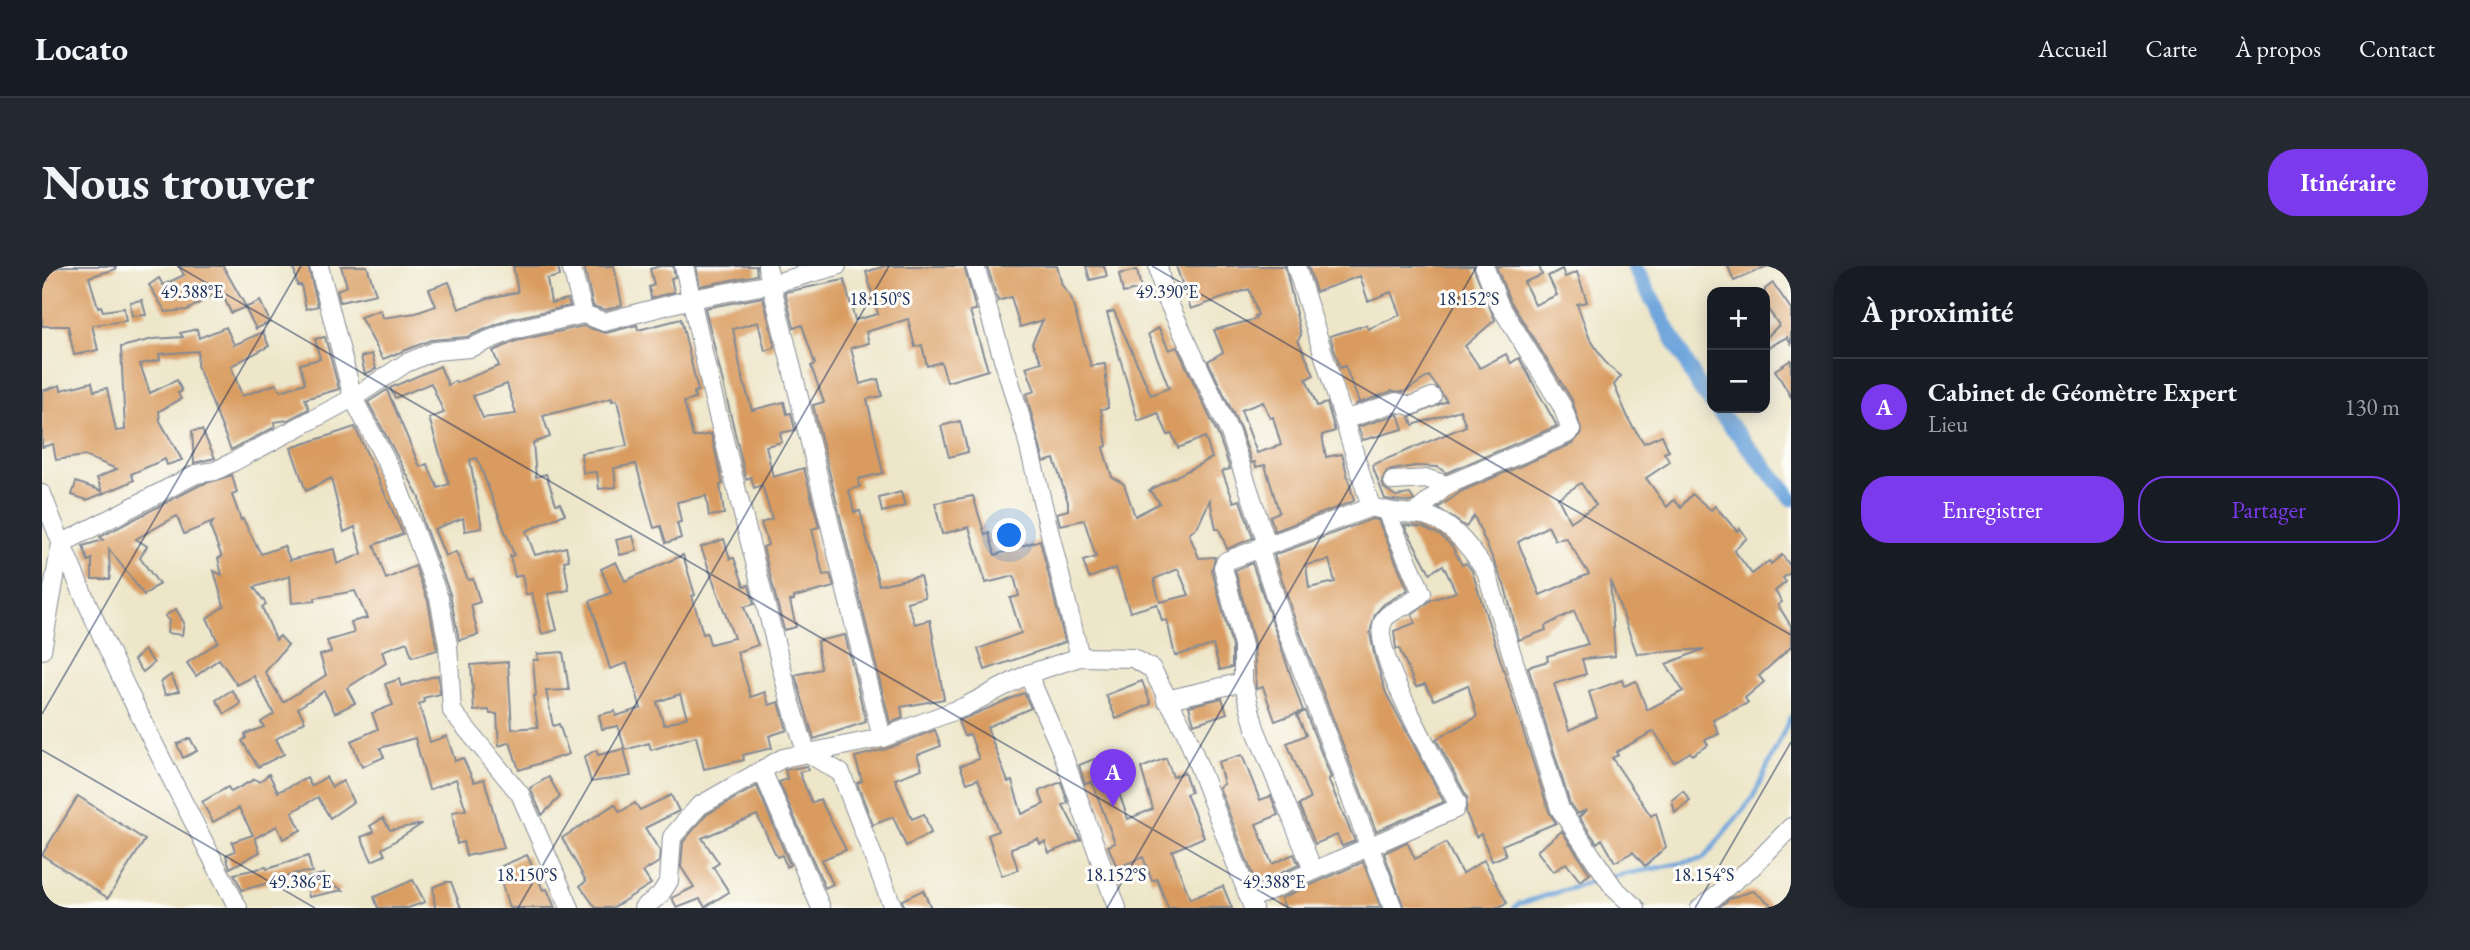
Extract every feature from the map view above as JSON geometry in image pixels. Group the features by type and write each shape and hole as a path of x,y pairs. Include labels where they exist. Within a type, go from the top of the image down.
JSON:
{"street":[{"path":"319,266 353,398 394,476 439,598 449,645 452,711 520,794 570,908"},
{"path":"571,266 584,314"},
{"path":"684,266 789,697 806,752 841,773 893,908"},
{"path":"767,266 882,737"},
{"path":"61,544 196,474 215,471 233,462 353,398 406,363 435,351 470,348 513,330 584,314 604,322 837,266"},
{"path":"975,266 1026,435 1080,657"},
{"path":"1158,266 1163,291 1230,433 1283,621 1393,908"},
{"path":"643,908 660,895 669,881 672,837 699,806 783,758 882,737 964,707 1028,674 1080,657 1133,658 1152,669 1166,700 1186,733 1252,904 1313,870 1446,816 1455,809 1457,802 1401,695 1382,637 1381,627 1385,618 1416,601 1422,593 1378,509 1344,421 1296,266"},
{"path":"1416,513 1447,485 1567,434 1571,429 1562,406 1499,304 1484,266"},
{"path":"1344,421 1396,402 1410,407 1432,397"},
{"path":"1393,481 1428,479 1447,485"},
{"path":"42,494 61,544 156,750 238,908"},
{"path":"1313,870 1255,728 1243,682 1243,646 1223,567 1226,561 1264,546 1378,509 1401,515 1416,513 1440,523 1467,542 1486,571 1560,808 1609,881 1636,908"},
{"path":"42,650 61,544"},
{"path":"1028,674 1062,752 1117,908"},
{"path":"1166,700 1243,682"},
{"path":"762,770 821,908"},
{"path":"1700,908 1752,867 1791,827"}],"building":[{"path":"64,266 116,266 116,269 89,277 98,307 101,306 103,311 124,308 126,321 92,325 98,350 74,355 68,326 42,326 42,281 48,280 45,271"},
{"path":"179,266 223,266 246,307 231,313 221,291 187,310 166,312 149,285 159,278 163,285 184,275"},
{"path":"308,266 318,306 306,309 294,268"},
{"path":"341,266 367,266 376,294 340,302 337,290 347,286"},
{"path":"513,266 558,266 560,276 547,279 551,303 568,299 570,306 510,319 467,337 431,340 383,359 360,317 381,310 383,318 416,313 436,306 429,289 449,282 459,309 488,298 518,292"},
{"path":"584,266 614,266 622,305 605,310 593,306"},
{"path":"673,266 675,277 671,278 674,292 651,298 649,287 654,285 650,269"},
{"path":"696,266 756,266 757,275 700,286"},
{"path":"885,266 964,266 976,310 970,311 988,370 947,382 941,362 927,366 922,345 915,347 908,319 866,332 869,343 851,348 860,384 878,379 882,396 867,399 883,473 858,479 860,487 849,490 854,512 860,511 879,585 920,576 925,597 907,602 915,624 930,620 944,699 901,707 903,718 890,723 813,405 824,402 811,366 815,364 802,325 794,328 785,292 844,280 855,320 878,314 866,272"},
{"path":"987,266 1057,266 1062,285 1071,298 1091,366 1105,364 1108,408 1101,409 1107,446 1103,448 1112,477 1124,484 1135,516 1160,503 1149,490 1212,458 1205,437 1178,448 1172,434 1168,435 1158,413 1138,421 1107,313 1114,311 1151,395 1169,388 1148,334 1159,328 1169,350 1177,347 1219,437 1230,469 1222,471 1234,502 1240,500 1253,538 1227,549 1219,529 1216,529 1210,500 1198,526 1189,534 1199,558 1215,557 1212,570 1232,647 1232,667 1220,670 1213,645 1175,656 1167,620 1162,621 1157,604 1130,612 1116,568 1089,578 1083,561 1096,557 1084,520 1060,525 1057,513 1068,510 1068,502 1054,459 1044,462 1026,394 1035,391 1026,367 1042,362 1032,343 1043,320 1020,327 1011,297 998,301","holes":["1178,569 1189,595 1160,602 1154,579"]},
{"path":"1086,266 1104,266 1107,276 1090,280"},
{"path":"1176,266 1285,266 1301,335 1298,340 1314,375 1306,379 1317,406 1327,403 1335,431 1322,435 1326,457 1342,454 1354,501 1275,531 1270,516 1279,512 1265,465 1256,467 1255,462 1252,463 1240,428 1208,361 1223,352 1214,330 1256,319 1255,316 1258,315 1249,289 1191,309","holes":["1263,402 1270,418 1273,417 1281,445 1257,453 1241,410"]},
{"path":"1308,266 1473,266 1495,320 1465,346 1480,368 1506,354 1511,363 1519,358 1557,426 1446,473 1438,467 1415,466 1387,471 1382,481 1384,488 1396,496 1410,494 1414,500 1411,502 1385,499 1372,465 1466,426 1460,410 1413,425 1410,417 1447,401 1429,376 1404,392 1392,391 1354,405 1359,402 1345,366 1340,368 1330,336 1366,325 1368,329 1400,315 1391,292 1368,301 1360,276 1316,292"},
{"path":"1496,266 1539,266 1542,275 1524,282 1535,305 1557,295 1548,276 1562,269 1565,277 1577,272 1587,302 1577,304 1589,337 1607,365 1621,376 1614,385 1630,422 1644,443 1662,435 1669,451 1664,453 1670,462 1646,478 1667,507 1674,500 1681,507 1692,494 1711,510 1715,506 1737,531 1740,528 1747,538 1734,550 1752,574 1782,555 1791,567 1791,572 1783,578 1786,582 1775,591 1782,602 1778,605 1791,626 1791,647 1759,676 1764,682 1745,698 1748,703 1713,720 1719,734 1705,740 1708,745 1692,755 1690,752 1674,762 1654,731 1616,752 1618,755 1612,758 1651,816 1656,813 1666,847 1645,866 1633,852 1615,862 1602,839 1597,843 1579,817 1587,810 1577,814 1570,804 1528,667 1548,661 1547,656 1588,644 1574,611 1545,626 1546,630 1519,640 1505,587 1474,516 1466,527 1438,508 1462,491 1572,444 1582,433 1572,400 1509,299","holes":["1581,483 1596,505 1570,522 1558,498","1548,526 1555,540 1566,538 1589,574 1540,595 1518,542","1610,580 1637,654 1704,649 1666,664 1683,691 1647,710 1636,681 1624,686 1622,680 1589,692 1597,717 1569,730 1554,684 1586,674 1582,659 1615,656"]},
{"path":"1728,266 1768,266 1734,281"},
{"path":"1137,270 1141,289 1123,293 1119,274"},
{"path":"1773,283 1791,309 1791,343 1787,337 1770,346 1770,334 1779,325 1770,312 1770,287 1768,287"},
{"path":"763,297 775,348 765,351 758,322 733,329 742,376 752,410 784,402 787,414 791,413 795,430 780,433 782,442 766,446 773,477 804,468 819,527 812,529 823,575 830,574 834,587 794,597 794,600 790,601 796,627 784,630 763,547 768,545 761,523 772,519 762,485 754,488 751,477 746,479 705,308"},
{"path":"142,300 146,315 132,316 130,302"},
{"path":"260,301 270,322 256,329 245,308"},
{"path":"681,319 698,391 694,392 695,399 684,402 693,437 711,434 723,484 720,485 724,514 709,516 706,496 677,502 681,522 677,523 681,538 666,543 661,526 654,528 636,464 614,468 616,487 599,489 597,472 583,473 581,453 627,446 617,400 612,401 612,398 543,416 550,437 533,443 536,477 546,474 556,504 560,503 565,514 526,531 535,555 566,547 569,560 564,561 569,590 548,594 557,630 542,634 532,593 526,595 522,575 515,577 510,556 514,555 477,458 470,460 482,528 465,531 463,518 434,529 445,556 456,552 468,580 473,579 480,602 471,605 478,635 459,640 450,594 423,522 419,497 368,402 387,390 420,467 427,464 438,488 449,484 429,418 444,413 431,383 395,398 390,388 440,366 448,385 455,381 456,383 499,366 493,351 516,341 583,326 606,333 637,325 638,330","holes":["507,384 516,414 483,418 473,396"]},
{"path":"226,327 234,345 263,332 269,346 231,366 242,396 276,384 281,391 305,383 300,364 320,359 315,339 325,337 339,389 305,399 309,409 288,420 274,422 275,427 231,450 197,365 198,351 159,354 160,360 140,364 150,393 177,380 182,391 178,393 181,399 159,411 160,421 182,460 167,465 165,459 131,474 134,480 87,500 72,495 76,482 102,491 97,478 117,469 85,456 56,460 53,444 42,447 42,391 60,385 61,390 92,382 94,391 107,388 116,431 125,430 121,347 153,339 183,337 180,333 197,329 199,338"},
{"path":"372,354 376,369 365,374 361,357"},
{"path":"1791,360 1791,397 1775,370"},
{"path":"1398,414 1403,429 1363,440 1358,427"},
{"path":"960,421 968,452 949,457 941,426"},
{"path":"355,427 403,534 374,545 386,579 415,566 428,601 437,650 412,657 407,642 382,651 386,663 347,688 355,703 335,713 324,691 298,708 305,721 276,739 284,754 258,767 242,741 246,738 245,734 264,727 261,722 274,714 254,676 237,685 219,659 196,676 187,663 218,642 207,618 224,606 214,571 222,575 218,558 222,557 210,527 213,522 184,534 177,516 136,539 147,546 140,558 159,584 144,595 109,549 110,579 92,579 92,559 88,561 83,546 103,540 100,537 200,485 232,475 237,493 232,495 241,520 243,519 261,554 284,546 290,560 334,549 337,564 362,554 355,527 344,532 331,478 306,491 291,448","holes":["290,576 292,603 315,601 315,598 355,591 367,618 351,622 354,633 327,641 331,652 320,655 326,675 283,702 265,672 288,645 280,636 276,640 262,607 266,604 254,587"]},
{"path":"202,430 215,458 194,463 192,431"},
{"path":"901,492 905,506 882,512 879,498"},
{"path":"973,496 985,535 989,533 995,555 1040,540 1065,642 985,670 978,649 1021,633 1010,598 1019,596 1014,576 986,583 969,527 942,534 935,503"},
{"path":"1372,519 1378,520 1408,590 1384,604 1375,614 1370,633 1375,658 1386,693 1444,802 1376,831 1294,617 1274,555","holes":["1329,560 1335,582 1309,588 1306,565"]},
{"path":"1404,525 1423,527 1440,535 1452,546 1462,565 1466,563 1472,571 1549,812 1556,823 1502,845 1506,855 1492,861 1481,834 1476,837 1466,813 1467,797 1436,739 1477,717 1468,685 1434,700 1425,684 1416,687 1399,648 1396,649 1394,631 1415,623 1412,615 1431,600 1456,592 1443,565 1430,573"},
{"path":"633,536 637,551 620,555 616,540"},
{"path":"724,539 730,559 734,558 744,586 749,585 754,604 744,607 758,645 737,652 751,697 765,692 769,705 779,702 787,730 769,736 772,748 743,755 744,760 704,769 696,736 651,750 649,743 625,750 618,726 602,729 599,715 615,711 616,716 641,708 627,663 610,669 590,601 611,593 601,569 616,562 625,581 683,555 703,634 707,633 710,644 734,638 701,547","holes":["680,694 687,717 664,725 657,702"]},
{"path":"1252,563 1303,711 1275,721 1263,687 1256,689 1254,643 1235,570"},
{"path":"176,609 184,623 182,635 167,633 169,621 165,616"},
{"path":"845,635 866,722 814,739 795,675 821,669 817,641"},
{"path":"144,650 154,663 143,672 134,660"},
{"path":"563,652 569,690 546,691 553,726 559,724 569,754 519,770 510,742 499,746 497,714 490,714 489,710 474,711 471,665 508,662 512,729 538,727 533,696 536,696 533,660 538,660 537,654"},
{"path":"171,675 179,691 165,695 161,682"},
{"path":"438,675 440,694 423,698 424,702 419,704 430,742 447,736 455,761 463,758 474,782 484,779 504,848 466,856 463,842 457,844 452,812 466,810 456,779 429,790 415,738 380,748 384,757 362,767 351,741 378,729 372,713 393,705 385,684 399,679 401,686"},
{"path":"1142,681 1151,704 1116,719 1106,695"},
{"path":"232,690 241,704 225,714 216,700"},
{"path":"1024,693 1031,708 987,727 1008,782 1012,781 1022,814 1044,804 1039,791 1061,782 1068,803 1063,805 1081,840 1049,853 1045,842 1040,844 1038,839 1011,848 1018,870 1002,876 988,835 998,831 988,803 978,779 967,783 960,766 979,759 970,734 964,736 958,721"},
{"path":"1222,698 1227,713 1194,724 1189,706"},
{"path":"1305,711 1331,778 1328,779 1355,841 1342,846 1337,835 1315,844 1299,805 1310,799 1287,743 1306,735 1297,715"},
{"path":"935,730 941,746 917,755 922,769 895,779 912,819 924,814 931,833 906,846 893,817 873,825 857,783 862,781 855,757 886,749"},
{"path":"190,738 197,751 183,758 177,744"},
{"path":"624,749 631,776 591,782 584,757 596,750 598,755"},
{"path":"1242,755 1260,800 1271,796 1278,815 1256,824 1272,864 1294,854 1299,865 1256,884 1219,787 1224,784 1218,762"},
{"path":"1166,758 1173,777 1184,772 1191,792 1186,794 1204,837 1172,851 1190,899 1223,886 1232,908 1168,908 1157,879 1152,881 1143,857 1117,868 1108,846 1115,843 1092,782 1085,784 1079,765 1094,759 1098,770 1104,768 1113,792 1118,790 1128,819 1153,809 1141,768"},
{"path":"807,766 808,770 799,772 812,803 820,799 846,850 821,860 833,884 825,888 779,782 787,779 785,770"},
{"path":"269,774 278,792 307,778 311,786 326,777 332,787 343,781 353,802 330,818 318,797 292,812 301,830 283,839 277,826 255,838 260,852 230,868 226,855 235,851 232,842 253,835 239,808 213,822 202,802 228,787 231,792 255,779 259,782"},
{"path":"549,777 560,797 542,815 530,788"},
{"path":"757,786 790,865 787,867 782,855 777,857 757,815 702,838 719,863 713,867 729,892 705,907 700,899 677,908 672,898 694,887 681,867 683,842 706,815"},
{"path":"1683,791 1690,801 1675,813 1672,800"},
{"path":"671,795 679,811 645,828 660,851 659,862 643,872 651,884 612,908 596,908 580,886 586,881 562,838 615,804 620,812 635,803 640,810"},
{"path":"78,796 145,840 108,898 42,855"},
{"path":"383,818 390,830 422,824 382,849 385,855 372,861 361,837 374,832 370,826"},
{"path":"1562,831 1590,874 1580,881 1566,863 1553,872 1537,851"},
{"path":"1407,842 1415,859 1446,843 1462,874 1484,860 1507,903 1499,908 1404,908 1384,853"},
{"path":"527,855 543,890 547,889 555,908 509,908 497,868"},
{"path":"308,856 312,872 297,873 242,890 234,874 266,867 267,869"},
{"path":"1363,862 1381,908 1285,908 1281,898"},
{"path":"324,874 325,880 343,890 309,897 305,878"},
{"path":"413,880 425,902 408,908 378,908 374,897"},
{"path":"451,882 461,908 435,908 433,887"},
{"path":"923,890 931,908 904,908 902,900"},
{"path":"1753,891 1776,908 1718,908 1730,898"}],"waterway":[{"path":"1634,266 1707,397"},
{"path":"1720,413 1791,498"},
{"path":"1610,877 1703,859 1753,798 1791,716"},
{"path":"1514,908 1518,904 1602,879"}],"place":[{"name":"Cabinet de Géomètre Expert","path":"1113,807"}]}
